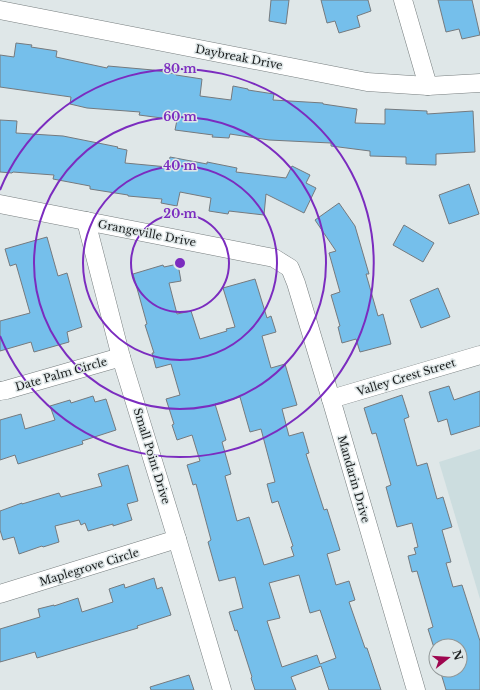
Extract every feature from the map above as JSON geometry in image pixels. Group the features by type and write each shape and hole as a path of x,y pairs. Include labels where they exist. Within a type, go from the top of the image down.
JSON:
{"street":[{"path":"403,0 428,86"},
{"name":"Daybreak Drive","path":"0,10 367,82 428,86 480,83"},
{"name":"Grangeville Drive","path":"0,204 274,258 290,268"},
{"name":"Small Point Drive","path":"86,221 121,357 222,690"},
{"name":"Mandarin Drive","path":"290,268 331,399 416,690"},
{"name":"Valley Crest Street","path":"331,399 480,355"},
{"name":"Date Palm Circle","path":"0,391 121,357"},
{"name":"Maplegrove Circle","path":"0,594 177,539"}],"shaded area":[{"path":"480,449 480,599 439,462"}],"building":[{"path":"271,0 289,0 286,24 269,21"},
{"path":"321,0 368,0 371,11 357,16 360,27 339,33 335,21 327,23"},
{"path":"438,0 472,0 480,35 462,39 459,29 446,32"},
{"path":"16,43 57,51 56,57 107,68 108,66 153,70 202,79 200,96 231,100 233,86 274,94 273,100 323,103 357,109 355,123 385,124 385,109 427,111 427,114 473,111 475,152 436,154 436,165 406,164 406,157 370,156 370,151 331,146 331,143 269,140 230,134 229,138 212,137 213,135 175,130 177,120 139,115 140,112 87,108 70,104 71,97 0,87 0,55 14,57"},
{"path":"0,120 17,121 16,133 63,136 127,150 125,163 168,167 170,157 237,168 236,172 286,178 292,166 310,175 306,183 316,188 304,213 266,194 264,215 229,211 228,214 209,211 211,198 180,192 177,206 161,203 162,199 128,196 90,189 90,186 53,179 54,175 0,172"},
{"path":"469,184 479,214 449,224 439,195"},
{"path":"339,203 355,226 369,274 366,274 378,316 383,314 391,344 360,352 356,339 342,343 338,327 340,326 331,295 340,292 329,253 336,251 315,220"},
{"path":"404,225 434,243 423,262 393,245"},
{"path":"47,237 58,276 67,273 82,327 67,332 69,342 34,352 31,342 0,351 0,321 30,313 16,264 10,266 5,249"},
{"path":"178,264 181,281 169,283 177,314 191,311 200,339 235,327 223,288 255,279 267,318 271,316 276,332 262,336 271,368 285,364 297,405 282,409 289,436 303,432 309,453 306,454 324,510 327,509 340,550 327,554 336,585 349,581 355,600 349,602 381,690 329,690 321,666 291,677 296,690 255,690 237,630 235,631 229,612 243,608 235,577 219,581 208,542 211,540 196,484 193,485 187,465 200,461 192,435 177,440 172,425 174,424 166,399 180,395 171,364 156,368 152,353 154,353 145,325 147,324 133,274 163,265 164,267","holes":["240,397 250,432 261,429 275,482 267,484 272,503 278,501 293,546 291,547 294,556 264,565 249,517 237,521 225,476 231,474 222,442 226,440 215,404","299,575 310,613 320,610 336,658 320,664 317,655 282,667 267,621 280,618 269,583"]},
{"path":"438,288 450,317 421,328 410,300"},
{"path":"449,386 454,400 480,391 480,426 451,435 447,419 438,422 429,392"},
{"path":"402,395 409,417 404,419 417,466 427,463 437,499 443,497 452,527 442,530 451,562 446,563 453,587 462,585 480,641 480,690 446,690 442,678 468,678 468,638 431,638 428,629 433,627 417,571 412,572 408,556 416,554 414,548 418,547 412,523 397,527 386,487 391,485 376,433 372,434 364,408"},
{"path":"93,396 95,402 106,399 116,430 82,441 83,444 18,464 15,455 0,460 0,420 21,414 25,429 55,420 50,406 70,400 71,403"},
{"path":"128,465 138,501 127,504 132,520 113,526 113,524 88,531 85,523 81,525 79,520 55,526 59,542 19,554 14,537 3,540 0,530 0,511 22,503 59,493 61,497 102,486 98,474"},
{"path":"154,578 157,589 162,587 171,615 137,626 138,628 37,658 35,652 0,662 0,629 40,617 38,609 54,606 78,598 82,612 113,602 109,589 124,584 125,588"},
{"path":"189,675 194,690 151,690 150,687"}]}
